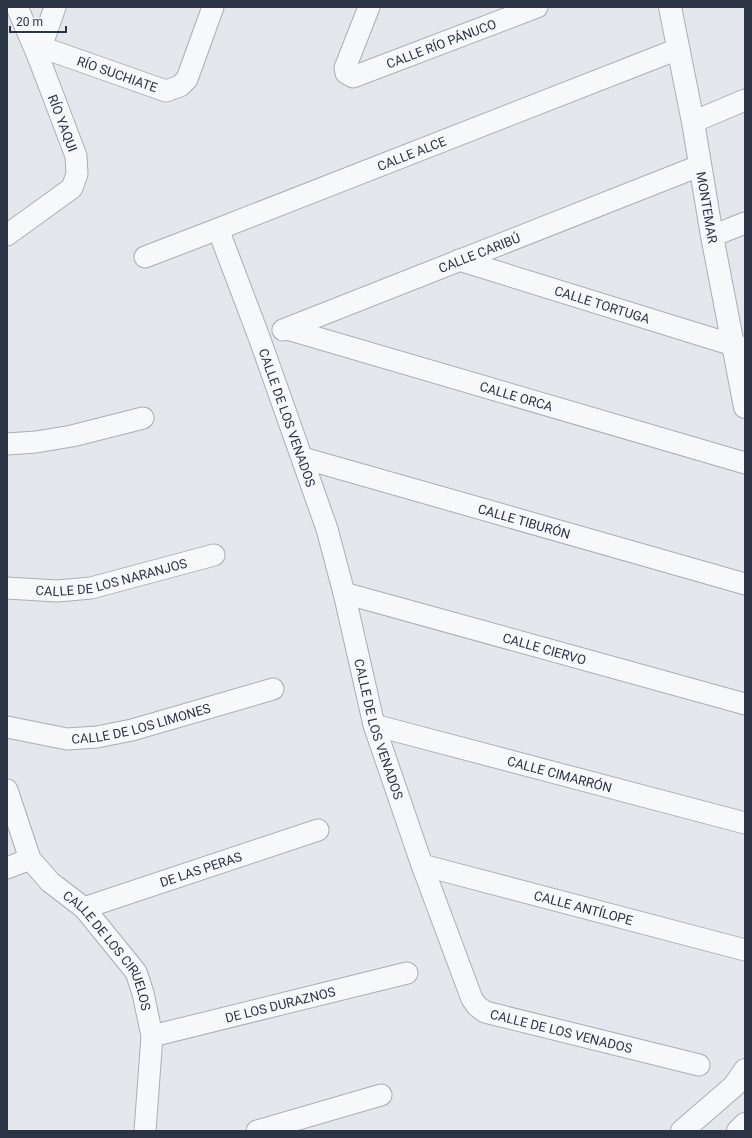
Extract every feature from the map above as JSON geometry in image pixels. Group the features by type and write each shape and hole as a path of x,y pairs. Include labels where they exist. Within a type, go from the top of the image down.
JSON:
{"street":[{"name":"RÍO YAQUI","path":"7,235 72,188 77,174 76,156 39,51 17,7"},
{"path":"39,51 55,7"},
{"name":"RÍO SUCHIATE","path":"39,51 166,91 180,86 187,79 213,7"},
{"name":"CALLE RÍO PÁNUCO","path":"369,7 345,68 346,74 353,77 537,7"},
{"name":"MONTEMAR","path":"670,7 693,122 699,166 712,236 739,346 745,407"},
{"name":"CALLE ALCE","path":"145,256 218,229 678,49"},
{"path":"693,122 745,100"},
{"name":"CALLE CARIBÚ","path":"259,337 287,329 699,166"},
{"path":"712,236 745,223"},
{"name":"CALLE DE LOS VENADOS","path":"218,229 303,458 327,529 344,593 374,725 422,865 472,999 477,1006 485,1012 699,1065"},
{"name":"CALLE TORTUGA","path":"459,260 739,346"},
{"name":"CALLE ORCA","path":"287,329 745,463"},
{"path":"7,444 36,442 72,436 143,418"},
{"name":"CALLE TIBURÓN","path":"303,458 745,584"},
{"name":"CALLE DE LOS NARANJOS","path":"7,588 57,591 91,588 214,555"},
{"name":"CALLE CIERVO","path":"344,593 745,704"},
{"name":"CALLE DE LOS LIMONES","path":"7,727 67,739 97,737 132,730 273,689"},
{"name":"CALLE CIMARRÓN","path":"374,725 745,823"},
{"name":"CALLE DE LOS CIRUELOS","path":"7,790 30,859 50,882 84,908 136,972 143,993 152,1036 145,1131"},
{"name":"DE LAS PERAS","path":"84,908 318,830"},
{"path":"7,868 30,859"},
{"name":"CALLE ANTÍLOPE","path":"422,865 745,950"},
{"name":"DE LOS DURAZNOS","path":"152,1036 407,973"},
{"path":"682,1131 734,1086 745,1070"},
{"path":"257,1131 381,1095"},
{"path":"738,1131 745,1124"}]}
